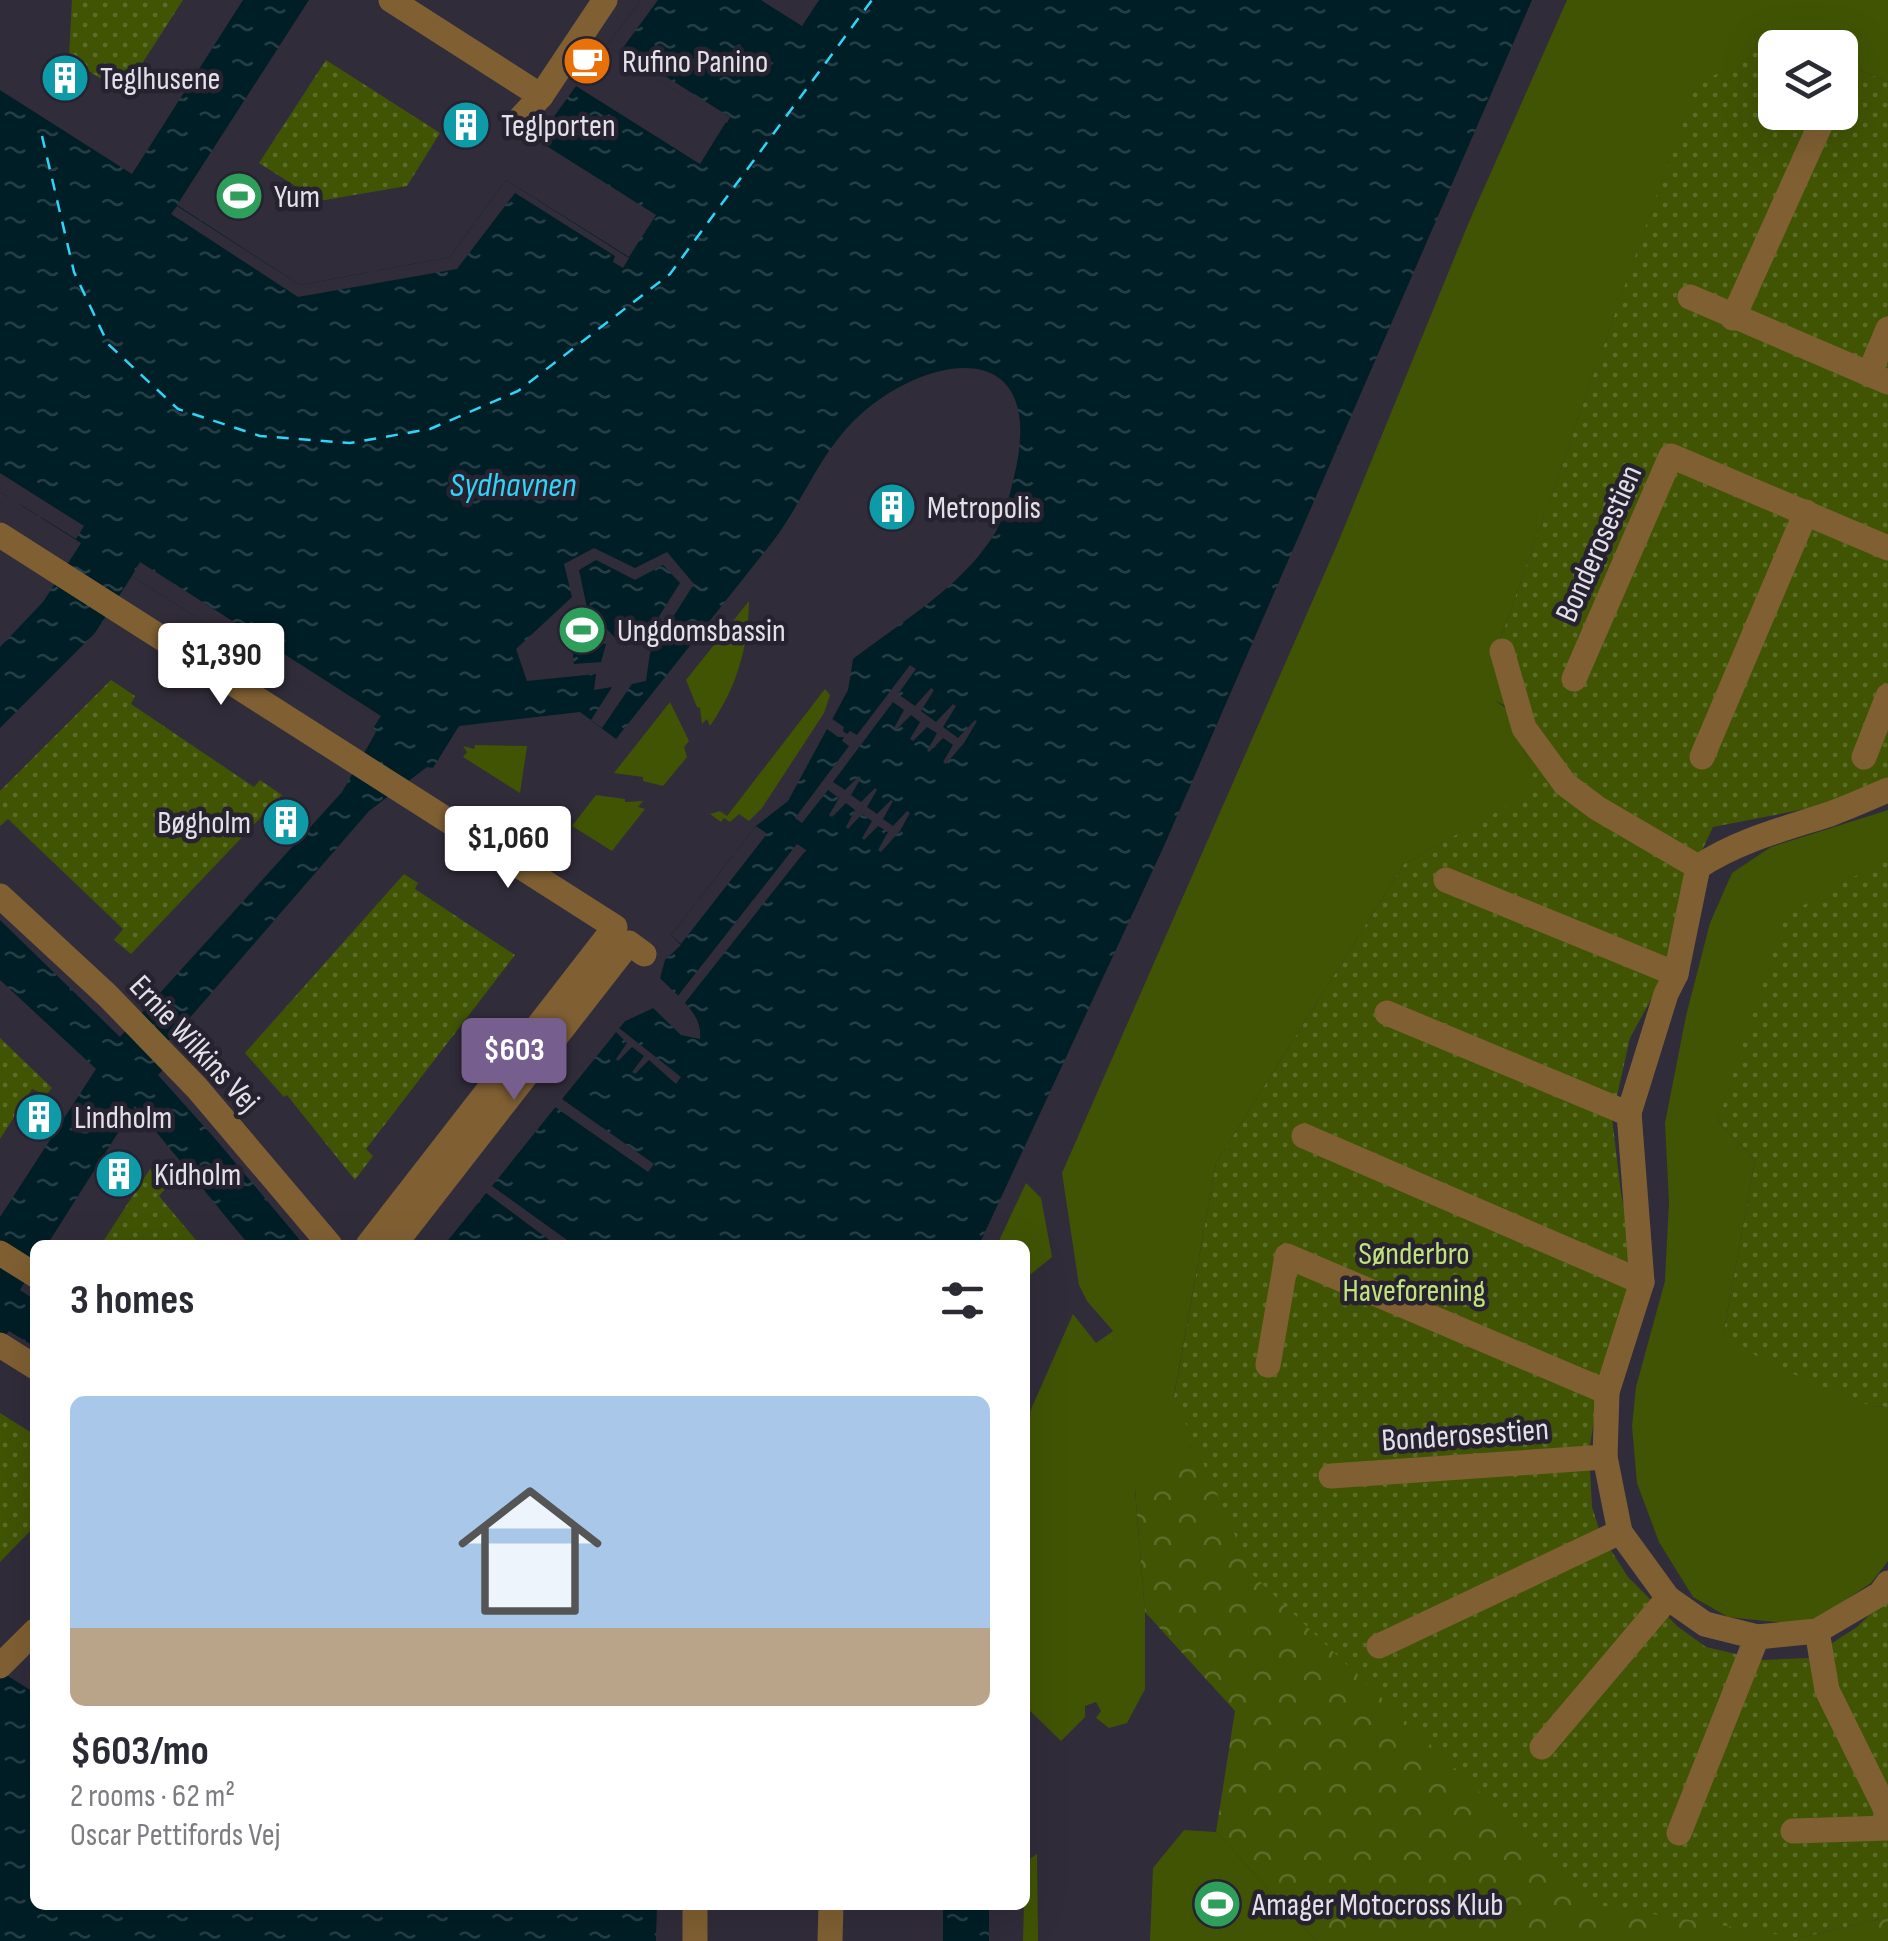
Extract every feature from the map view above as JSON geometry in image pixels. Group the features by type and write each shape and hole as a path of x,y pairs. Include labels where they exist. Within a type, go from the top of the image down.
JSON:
{"street":[{"path":"391,0 540,96"},
{"path":"515,124 540,96 605,0"},
{"path":"1733,318 1818,130"},
{"path":"1690,297 1879,378 1888,329"},
{"name":"Bonderosestien","path":"1574,679 1672,456 1888,548"},
{"path":"1702,758 1806,512"},
{"path":"0,535 616,927 372,1240"},
{"path":"1502,651 1524,728 1565,784 1698,867"},
{"path":"1864,757 1888,696"},
{"path":"1885,1592 1817,1631 1756,1637 1705,1624 1668,1598 1620,1532 1605,1457 1608,1392 1642,1282 1629,1114 1637,1077 1676,974 1698,867 1748,840 1888,790"},
{"path":"1446,880 1676,974"},
{"name":"Ernie Wilkins Vej","path":"0,896 107,995 197,1088 326,1240"},
{"path":"398,1240 629,943 644,954"},
{"path":"1387,1013 1629,1114"},
{"path":"1304,1136 1642,1282"},
{"path":"0,1253 30,1272"},
{"name":"Bonderosestien","path":"1268,1365 1287,1256 1608,1392"},
{"path":"3,1347 30,1364"},
{"name":"Bonderosestien","path":"1330,1476 1605,1457"},
{"path":"1379,1646 1620,1532"},
{"path":"1542,1747 1668,1598"},
{"path":"1817,1631 1827,1690 1888,1814"},
{"path":"2,1660 30,1635"},
{"path":"1679,1833 1756,1637"},
{"path":"1793,1831 1888,1828"},
{"path":"695,1910 696,1941"},
{"path":"830,1941 831,1910"}],"green space":[{"path":"72,0 183,0 123,93 69,58"},
{"path":"1567,0 1888,0 1888,82 1858,70 1858,30 1758,30 1758,51 1695,87 1496,652 1513,710 1494,700 1512,712 1537,790 1404,864 1216,1163 1174,1396 1195,1443 1135,1489 1145,1612 1145,1689 1127,1723 1109,1728 1096,1718 1101,1711 1096,1702 1085,1706 1085,1717 1061,1741 1030,1711 1030,1412 1073,1314 1096,1343 1113,1331 1087,1301 1079,1285 1062,1173 1337,545 1469,222"},
{"name":"Sønderbro Haveforening","path":"1758,51 1758,130 1858,130 1858,70 1888,82 1888,780 1846,801 1713,827 1681,895 1662,979 1630,1038 1612,1118 1635,1263 1598,1396 1589,1451 1592,1507 1601,1535 1628,1577 1677,1626 1706,1647 1762,1660 1809,1658 1857,1627 1888,1597 1888,1917 1800,1938 1598,1905 1252,1574 1174,1397 1216,1163 1404,864 1536,790 1496,652 1695,86"},
{"path":"326,60 440,133 407,186 319,201 259,163"},
{"path":"749,601 746,635 734,682 710,726 707,719 702,724 700,708 686,680"},
{"path":"111,680 135,696 131,704 254,787 260,780 282,795 131,954 114,940 123,929 8,819 0,826 0,791"},
{"path":"825,689 830,695 824,713 762,808 749,821 739,814 730,822 724,818 721,822 710,814 720,811 727,816"},
{"path":"670,702 689,741 684,747 687,757 663,786 643,781 643,777 614,773"},
{"path":"475,745 527,746 520,793 463,757 467,752 463,746 474,749"},
{"path":"596,795 625,802 643,801 638,807 645,809 612,851 572,826"},
{"path":"1888,810 1888,858 1841,887 1748,1034 1718,1121 1755,1160 1724,1331 1871,1406 1888,1407 1888,1561 1871,1583 1817,1619 1784,1623 1728,1617 1693,1597 1659,1542 1637,1483 1632,1426 1636,1387 1665,1281 1669,1202 1665,1123 1686,1016 1710,923 1732,873 1771,847"},
{"path":"1888,858 1888,1407 1871,1406 1764,1362 1724,1331 1755,1160 1718,1121 1784,916"},
{"path":"404,874 418,883 415,889 515,955 366,1149 373,1156 355,1180 287,1095 284,1097 245,1053"},
{"path":"0,1038 52,1088 46,1095 32,1089 0,1139"},
{"path":"150,1169 165,1189 159,1196 196,1240 104,1240"},
{"path":"1026,1183 1041,1198 1052,1257 1030,1275 1030,1240 999,1240"},
{"path":"0,1413 30,1432 30,1531 0,1562"},
{"path":"1195,1443 1253,1574 1800,1938 1888,1917 1888,1941 1316,1941 1216,1832 1235,1711 1145,1612 1135,1488"},
{"name":"Amager Motocross Klub","path":"1184,1830 1216,1832 1316,1941 1150,1941 1153,1868"},
{"path":"1037,1854 1038,1941 1023,1941 1024,1910 1030,1910 1030,1859"}],"water":[{"name":"Sydhavnen","path":"243,0 309,0 177,205 300,285 450,257 506,180 629,257 656,215 537,140 576,86 700,164 726,122 606,46 641,0 761,0 802,26 819,0 1532,0 1164,846 981,1240 448,1240 625,1021 653,1008 681,1035 700,1039 693,1013 660,978 665,960 681,945 671,935 756,826 788,801 848,690 853,659 966,570 1002,518 1016,468 1020,425 1013,395 997,377 974,369 947,370 917,379 888,394 846,429 774,540 616,739 580,712 459,726 433,768 427,767 369,811 168,1043 178,1054 158,1075 300,1240 245,1240 135,1106 50,1240 30,1240 30,1273 20,1290 30,1297 30,1344 9,1331 0,1342 0,1217 96,1069 0,980 0,920 120,1037 342,792 376,732 132,576 95,633 0,728 0,647 43,602 81,543 0,492 0,90 132,174"},
{"path":"0,1671 30,1690 30,1910 657,1910 656,1941 0,1941"},
{"path":"943,1910 989,1910 989,1941 943,1941"}],"pier":[{"path":"641,0 658,0 622,49 730,117 727,123 606,46"},
{"path":"506,180 629,258 623,268 613,262 615,256 515,193 457,269 298,297 171,214 177,206 300,285 450,257"},
{"path":"0,473 84,526 76,539 0,492"},
{"path":"594,548 635,568 667,552 694,584 650,653 646,681 632,684 602,728 591,720 612,687 594,690 596,674 527,681 516,649 572,597 564,564","holes":["596,560 635,580 663,565 680,583 641,645 618,641 587,608 579,570","574,611 606,644 601,662 574,664 569,616"]},
{"path":"140,562 381,716 372,730 132,576"},
{"path":"910,665 916,669 898,694 915,706 931,688 934,690 921,711 936,722 953,704 956,706 943,727 958,738 977,721 946,764 943,762 953,745 943,738 927,751 937,733 927,727 913,741 910,739 920,722 911,715 894,728 904,710 893,702 833,782 845,790 859,776 851,795 861,802 875,788 867,807 877,814 893,801 883,819 893,826 907,811 910,813 900,831 881,852 878,850 888,832 878,826 864,840 872,821 862,814 848,829 855,810 846,803 832,817 829,815 839,798 828,790 802,823 795,818 849,746 842,741 844,737 823,726 828,716 844,727 847,734 850,731 857,735"},
{"path":"756,826 767,834 681,944 671,935"},
{"path":"797,844 806,850 684,1004 677,997"},
{"path":"649,1004 653,1008 619,1028 681,1077 676,1084 649,1060 635,1074 632,1072 644,1056 632,1047 618,1061 627,1043 616,1032 562,1099 654,1164 648,1172 555,1107 492,1186 567,1240 549,1240 486,1193 448,1240 443,1240 621,1018"}],"ferry route":[{"path":"42,136 74,272 108,344 178,409 260,436 350,443 430,429 518,391 670,274 872,0"}],"place":[{"name":"Rufino Panino","path":"587,61"},
{"name":"Teglhusene","path":"65,78"},
{"name":"Teglporten","path":"466,125"},
{"name":"Yum","path":"239,196"},
{"name":"Metropolis","path":"892,507"},
{"name":"Ungdomsbassin","path":"582,630"},
{"name":"Bøgholm","path":"286,822"},
{"name":"Lindholm","path":"39,1117"},
{"name":"Kidholm","path":"119,1174"},
{"name":"Amager Motocross Klub","path":"1217,1904"}]}
